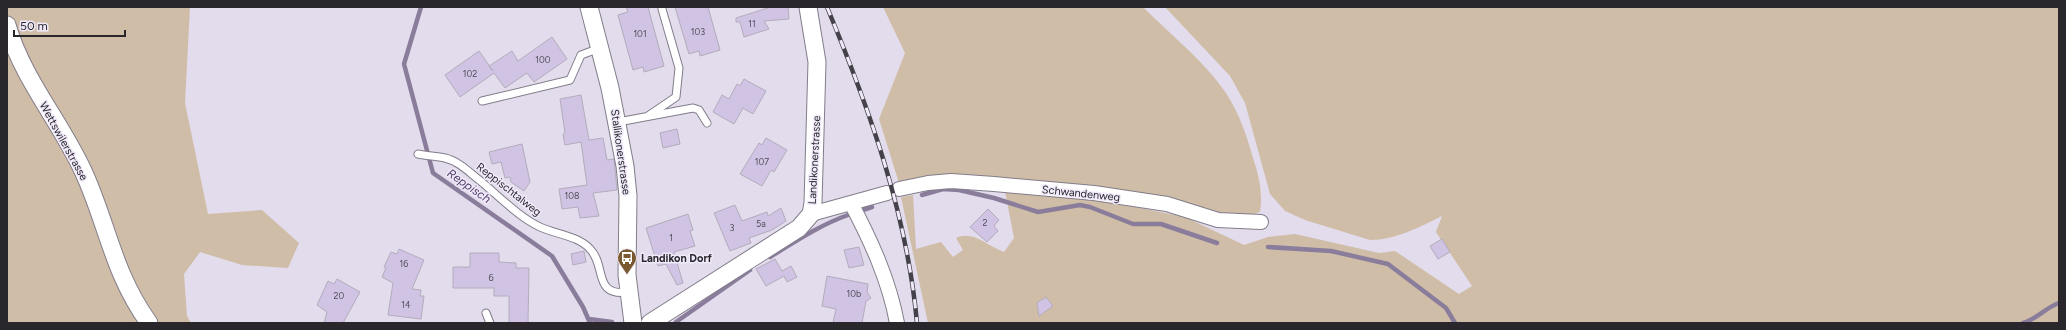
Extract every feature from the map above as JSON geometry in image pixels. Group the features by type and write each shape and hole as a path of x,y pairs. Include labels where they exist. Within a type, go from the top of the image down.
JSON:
{"street":[{"name":"Stallikonerstrasse","path":"589,7 618,122 628,196 629,292 633,323"},
{"name":"Landikonerstrasse","path":"650,323 799,228 811,214 813,203 817,69 808,7"},
{"name":"Wettswilerstrasse","path":"7,25 26,74 83,172 118,268 132,298 149,323"},
{"name":"Schwandenweg","path":"811,214 893,191 928,183 951,182 994,184 1094,193 1167,204 1218,220 1261,222"},
{"path":"851,202 874,247 894,303 897,323"}],"lane":[{"path":"648,116 676,96 679,68 662,10"},
{"path":"482,101 570,80 581,55 600,48"},
{"path":"618,122 693,108 700,110 707,123"},
{"name":"Reppischtalweg","path":"418,154 446,158 461,165 526,219 540,227 584,244 594,254 601,279 606,286 617,293 629,292"},
{"path":"486,313 490,323"}],"shaded area":[{"path":"7,7 190,7 185,103 208,214 262,210 299,243 288,268 242,265 200,252 184,274 187,316 191,323 7,323"},
{"path":"883,7 1143,7 1208,70 1231,101 1245,133 1257,171 1261,191 1260,212 1250,215 1231,216 1211,213 1183,203 899,183 879,119 905,53"},
{"path":"1165,7 2059,7 2059,323 928,323 901,197 913,195 916,249 941,242 953,257 963,250 956,238 962,236 974,237 1004,252 1014,238 1005,191 1111,202 1185,217 1244,245 1268,237 1295,234 1379,253 1395,251 1459,294 1472,286 1436,232 1442,216 1389,238 1370,240 1305,220 1285,211 1270,194 1245,103 1230,76"}],"building":[{"path":"626,7 648,7 664,66 644,72 643,67 633,70 618,15 628,12"},
{"path":"675,7 708,7 720,50 700,56 699,51 689,54"},
{"path":"771,7 788,7 789,19 764,21 769,29 744,37 740,22 736,22 736,18"},
{"path":"552,37 567,59 534,82 527,73 505,88 494,73 460,97 445,75 479,51 489,66 512,51 518,61"},
{"path":"744,79 766,91 753,114 743,108 734,124 713,112 722,95 729,99 737,84 740,86"},
{"path":"581,95 589,140 603,138 607,160 614,159 617,190 593,193 599,216 580,218 578,207 562,209 559,189 587,185 581,142 565,145 563,134 565,133 560,99"},
{"path":"677,129 680,144 663,148 660,133"},
{"path":"766,138 787,150 774,172 771,170 762,186 740,174 759,143 762,145"},
{"path":"522,144 530,182 524,191 511,182 510,177 505,178 501,162 492,164 489,152"},
{"path":"735,205 742,221 767,212 768,216 781,208 786,221 772,230 749,238 751,243 730,251 714,213"},
{"path":"988,209 999,220 994,226 998,231 987,242 970,227"},
{"path":"688,214 693,230 690,231 695,246 674,252 683,283 677,285 666,264 658,266 646,228"},
{"path":"1442,239 1450,252 1438,259 1430,246"},
{"path":"859,247 864,265 849,268 844,250"},
{"path":"399,249 424,260 412,289 421,290 420,296 424,296 421,319 388,315 393,283 382,277 386,268 384,267 391,252 397,254"},
{"path":"584,251 586,262 573,265 571,254"},
{"path":"470,253 499,253 499,262 516,263 516,268 529,268 528,323 509,323 509,296 494,296 494,288 453,288 453,267 470,267"},
{"path":"775,259 782,271 791,266 797,277 787,282 784,276 766,286 756,269"},
{"path":"827,276 868,284 867,292 871,298 866,301 862,323 833,323 836,309 822,306"},
{"path":"337,279 360,292 343,323 324,323 327,312 317,305 328,281 334,284"},
{"path":"1046,297 1053,306 1039,316 1037,303"}],"waterway":[{"name":"Reppisch","path":"421,7 404,64 433,173 552,256 583,307 590,323"},
{"path":"922,195 943,189 959,190 994,198 1038,212 1080,205 1090,207 1133,224 1161,224 1217,243"},
{"path":"863,210 872,207"},
{"path":"770,257 818,228 848,215"},
{"path":"1268,247 1331,251 1388,264 1446,308 1455,323"},
{"path":"676,322 750,270"},
{"path":"2023,323 2033,319 2059,303"},
{"path":"589,319 612,322"}],"railway":[{"path":"827,7 843,45 884,162 905,241 917,323"}],"place":[{"name":"Landikon Dorf","path":"627,275"}]}
